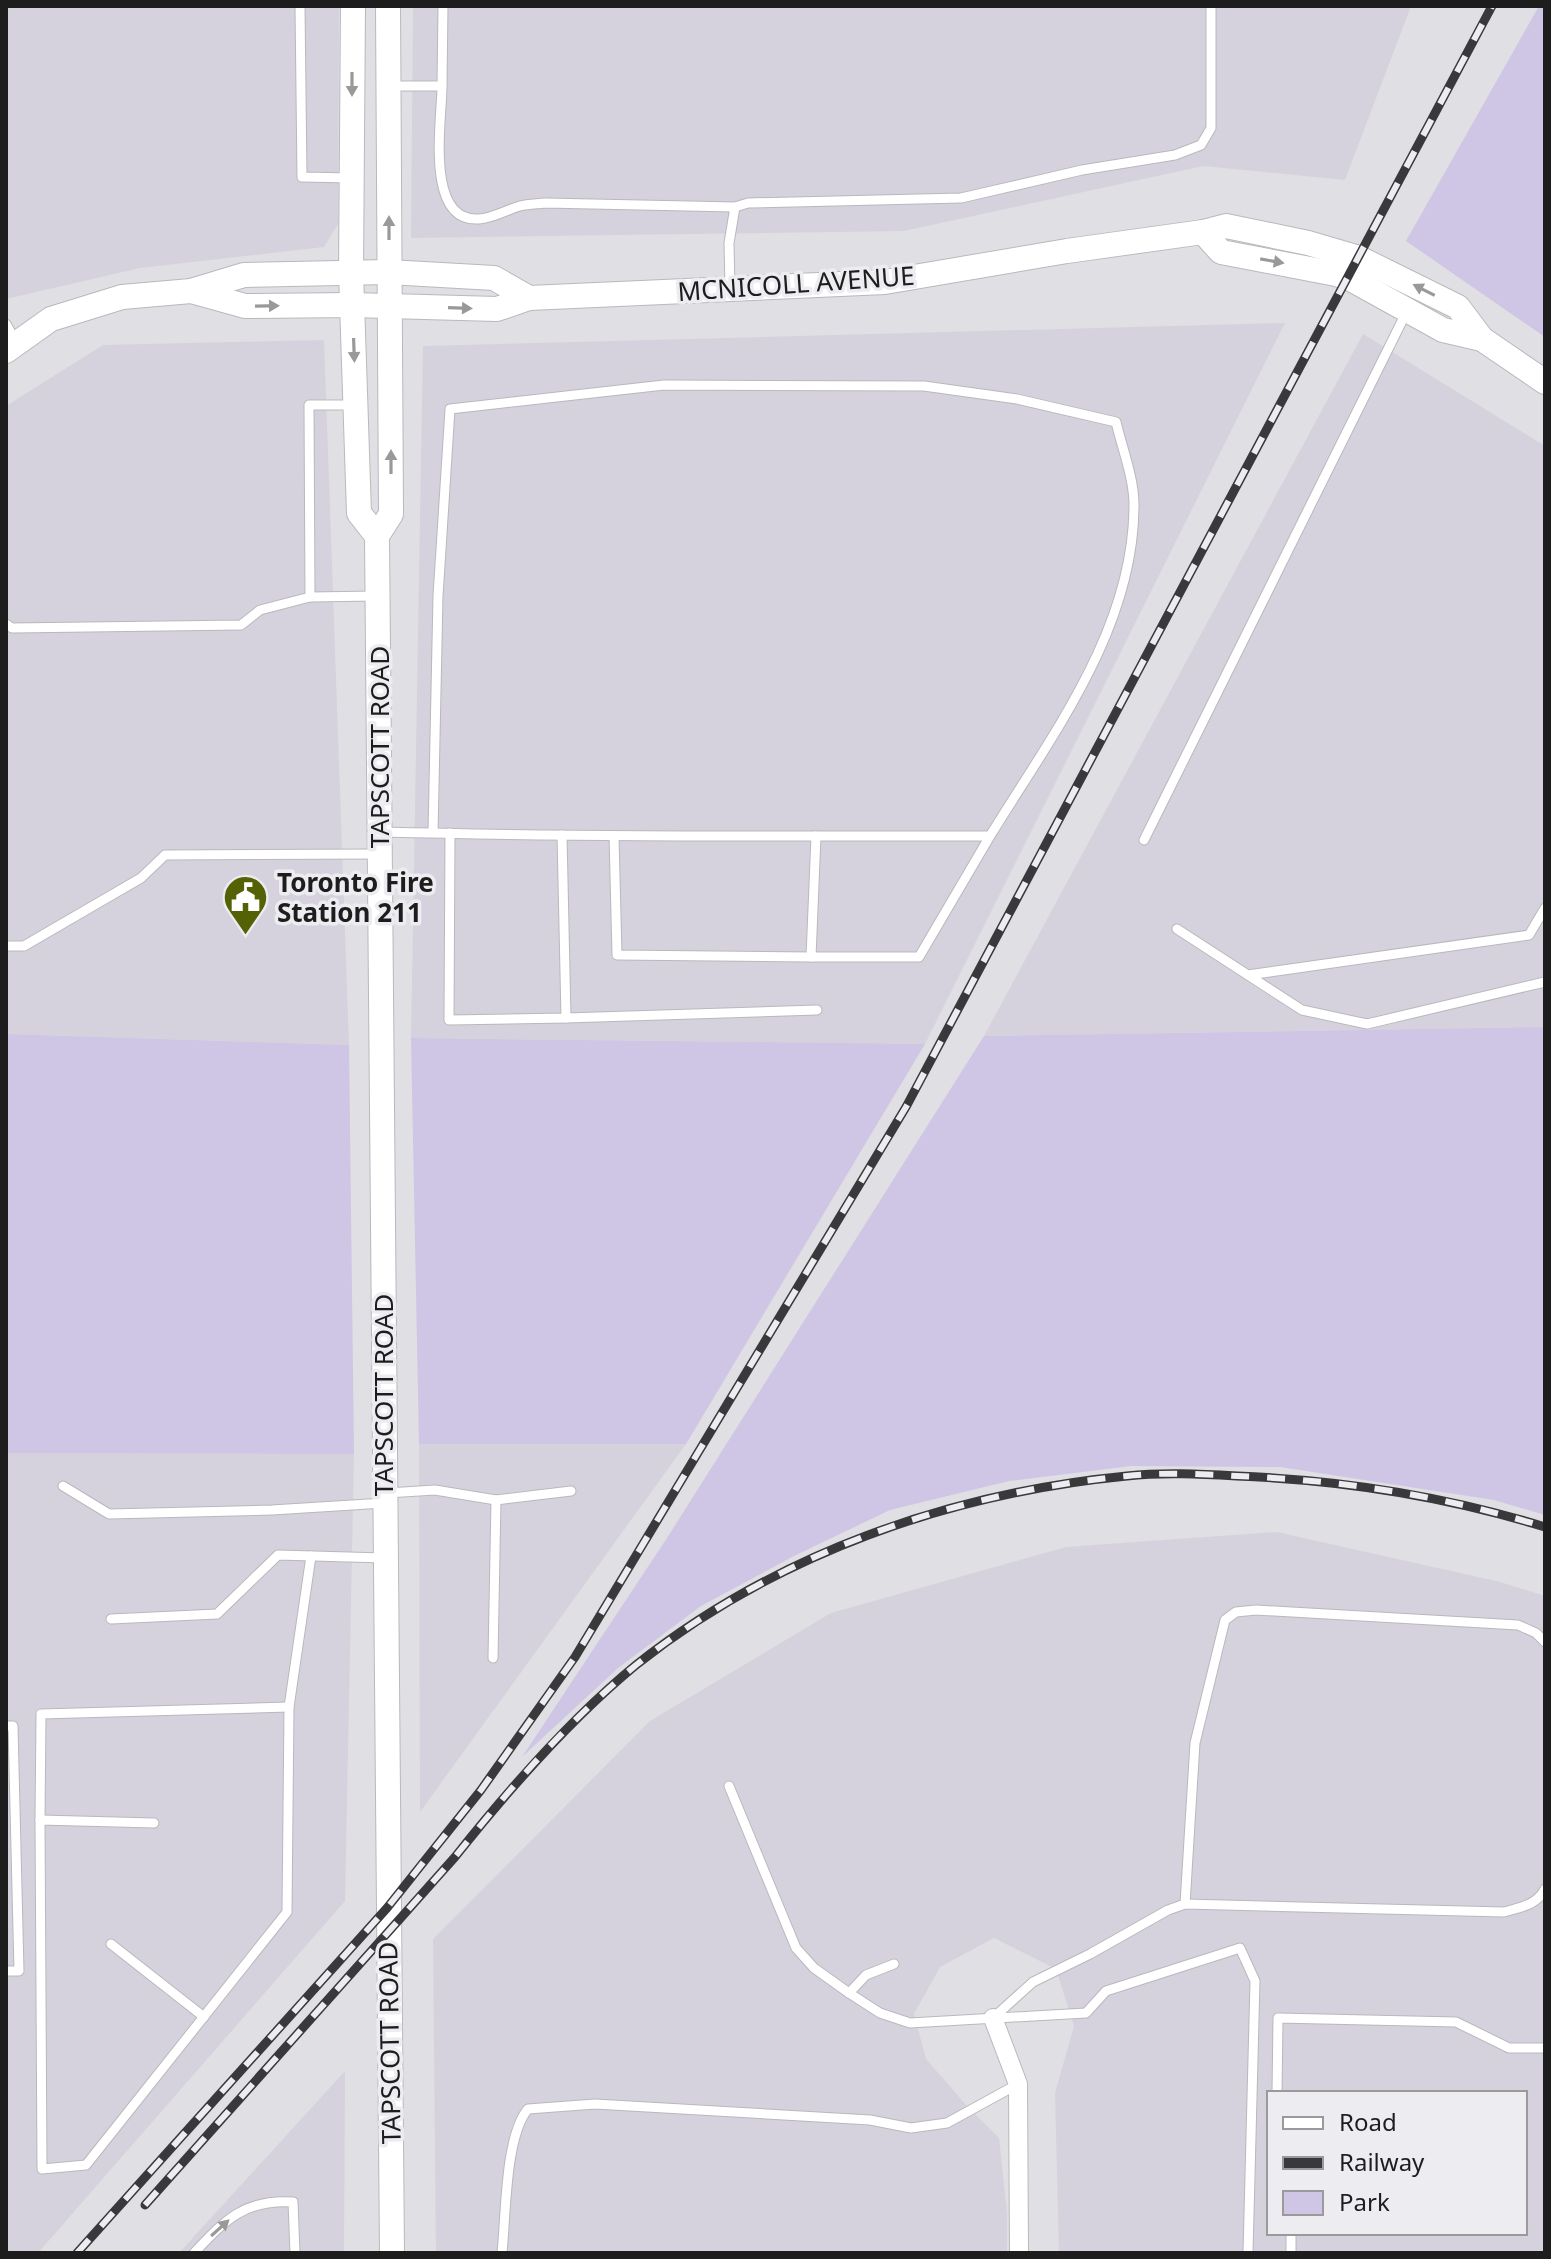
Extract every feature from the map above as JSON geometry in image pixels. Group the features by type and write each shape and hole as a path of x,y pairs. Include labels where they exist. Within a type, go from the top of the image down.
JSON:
{"street":[{"name":"TAPSCOTT ROAD","path":"353,6 351,272 359,513 377,536"},
{"name":"TAPSCOTT ROAD","path":"388,6 391,514 377,536 392,2253"},
{"name":"MCNICOLL AVENUE","path":"191,291 245,306 497,309 529,298 885,282 1226,226 1308,243 1359,258 1458,307 1482,339 1545,382"},
{"name":"MCNICOLL AVENUE","path":"1203,232 1221,252 1336,274 1443,330 1482,339"},
{"name":"MCNICOLL AVENUE","path":"10,339 51,319 122,297 191,291 244,275 388,272 494,278 529,298"},
{"path":"993,2018 1018,2084 1019,2253"}],"lane":[{"path":"300,6 302,177 352,178"},
{"path":"443,6 440,184 447,202 458,216 477,220 521,206 545,203 735,207 748,203 961,198 1082,170 1175,155 1201,145 1211,128 1211,6"},
{"path":"388,86 442,86"},
{"path":"731,289 729,243 735,207"},
{"path":"1144,840 1407,310"},
{"path":"433,833 437,611 450,409 664,385 909,386 1017,399 1116,422 1134,502 1131,545 1118,601 1090,671 919,957 617,955 614,836"},
{"path":"310,597 309,405 355,405"},
{"path":"6,624 12,628 241,625 260,610 310,597 378,596"},
{"path":"6,946 24,946 141,878 165,855 379,843 433,833 990,836"},
{"path":"450,833 449,1020 817,1010"},
{"path":"562,835 566,1018"},
{"path":"811,957 816,836"},
{"path":"1248,975 1529,935 1545,908"},
{"path":"1177,929 1302,1010 1367,1024 1545,982"},
{"path":"63,1486 109,1514 272,1510 435,1490 496,1500 571,1491"},
{"path":"493,1658 496,1500"},
{"path":"111,1619 217,1614 278,1555 384,1558"},
{"path":"289,1707 41,1714 42,2169 86,2165 287,1912 289,1707 311,1556"},
{"path":"1185,1904 1195,1743 1225,1620 1236,1612 1256,1610 1518,1625 1536,1633 1545,1642"},
{"path":"6,1726 13,1726 11,1860 19,1971 6,1971"},
{"path":"729,1786 796,1948 814,1968 849,1993 880,2013 910,2023 1086,2013 1106,1991 1240,1948 1255,1981 1248,2253"},
{"path":"40,1820 154,1823"},
{"path":"993,2018 1033,1982 1168,1910 1185,1904 1504,1912 1540,1898 1545,1889"},
{"path":"111,1944 204,2017"},
{"path":"849,1993 866,1975 894,1964"},
{"path":"1277,2091 1278,2018 1456,2022 1509,2048 1545,2048"},
{"path":"502,2253 513,2140 519,2119 528,2109 548,2105 595,2104 870,2120 911,2128 947,2123 1018,2084"},
{"path":"194,2253 247,2206 269,2200 293,2202 295,2253"}],"shaded area":[{"path":"6,6 339,6 338,224 324,247 140,268 6,299"},
{"path":"413,6 1411,6 1345,180 1203,166 904,231 411,238"},
{"path":"1285,323 925,1044 411,1038 423,346"},
{"path":"1363,334 1545,446 1545,1027 984,1036"},
{"path":"324,340 349,1045 6,1034 6,406 103,345"},
{"path":"419,1444 686,1444 420,1812"},
{"path":"6,1453 354,1454 345,1901 38,2253 6,2253"},
{"path":"1277,1532 1500,1582 1545,1596 1545,2253 1059,2253 1055,2093 1074,2026 1056,1969 994,1938 940,1967 914,2014 926,2059 999,2138 1007,2213 1007,2253 436,2253 433,1939 650,1721 831,1613 1066,1547"},
{"path":"345,2071 344,2253 179,2253"}],"green space":[{"path":"1539,6 1545,6 1545,337 1406,241"},
{"path":"1545,1027 1545,1515 1494,1500 1280,1467 1131,1466 1009,1481 890,1510 794,1556 701,1606 618,1668 522,1757 667,1538 984,1036"},
{"path":"6,1034 349,1045 354,1454 6,1453"},
{"path":"411,1038 925,1044 686,1444 419,1444"}],"railway":[{"path":"77,2253 387,1908 481,1790 575,1657 906,1107 1492,6"},
{"path":"145,2205 455,1857 518,1781 587,1709 636,1665 690,1626 747,1591 806,1561 868,1535 995,1497 1061,1484 1154,1474 1276,1478 1393,1491 1545,1527"}],"place":[{"name":"Toronto Fire Station 211","path":"246,936"}]}
